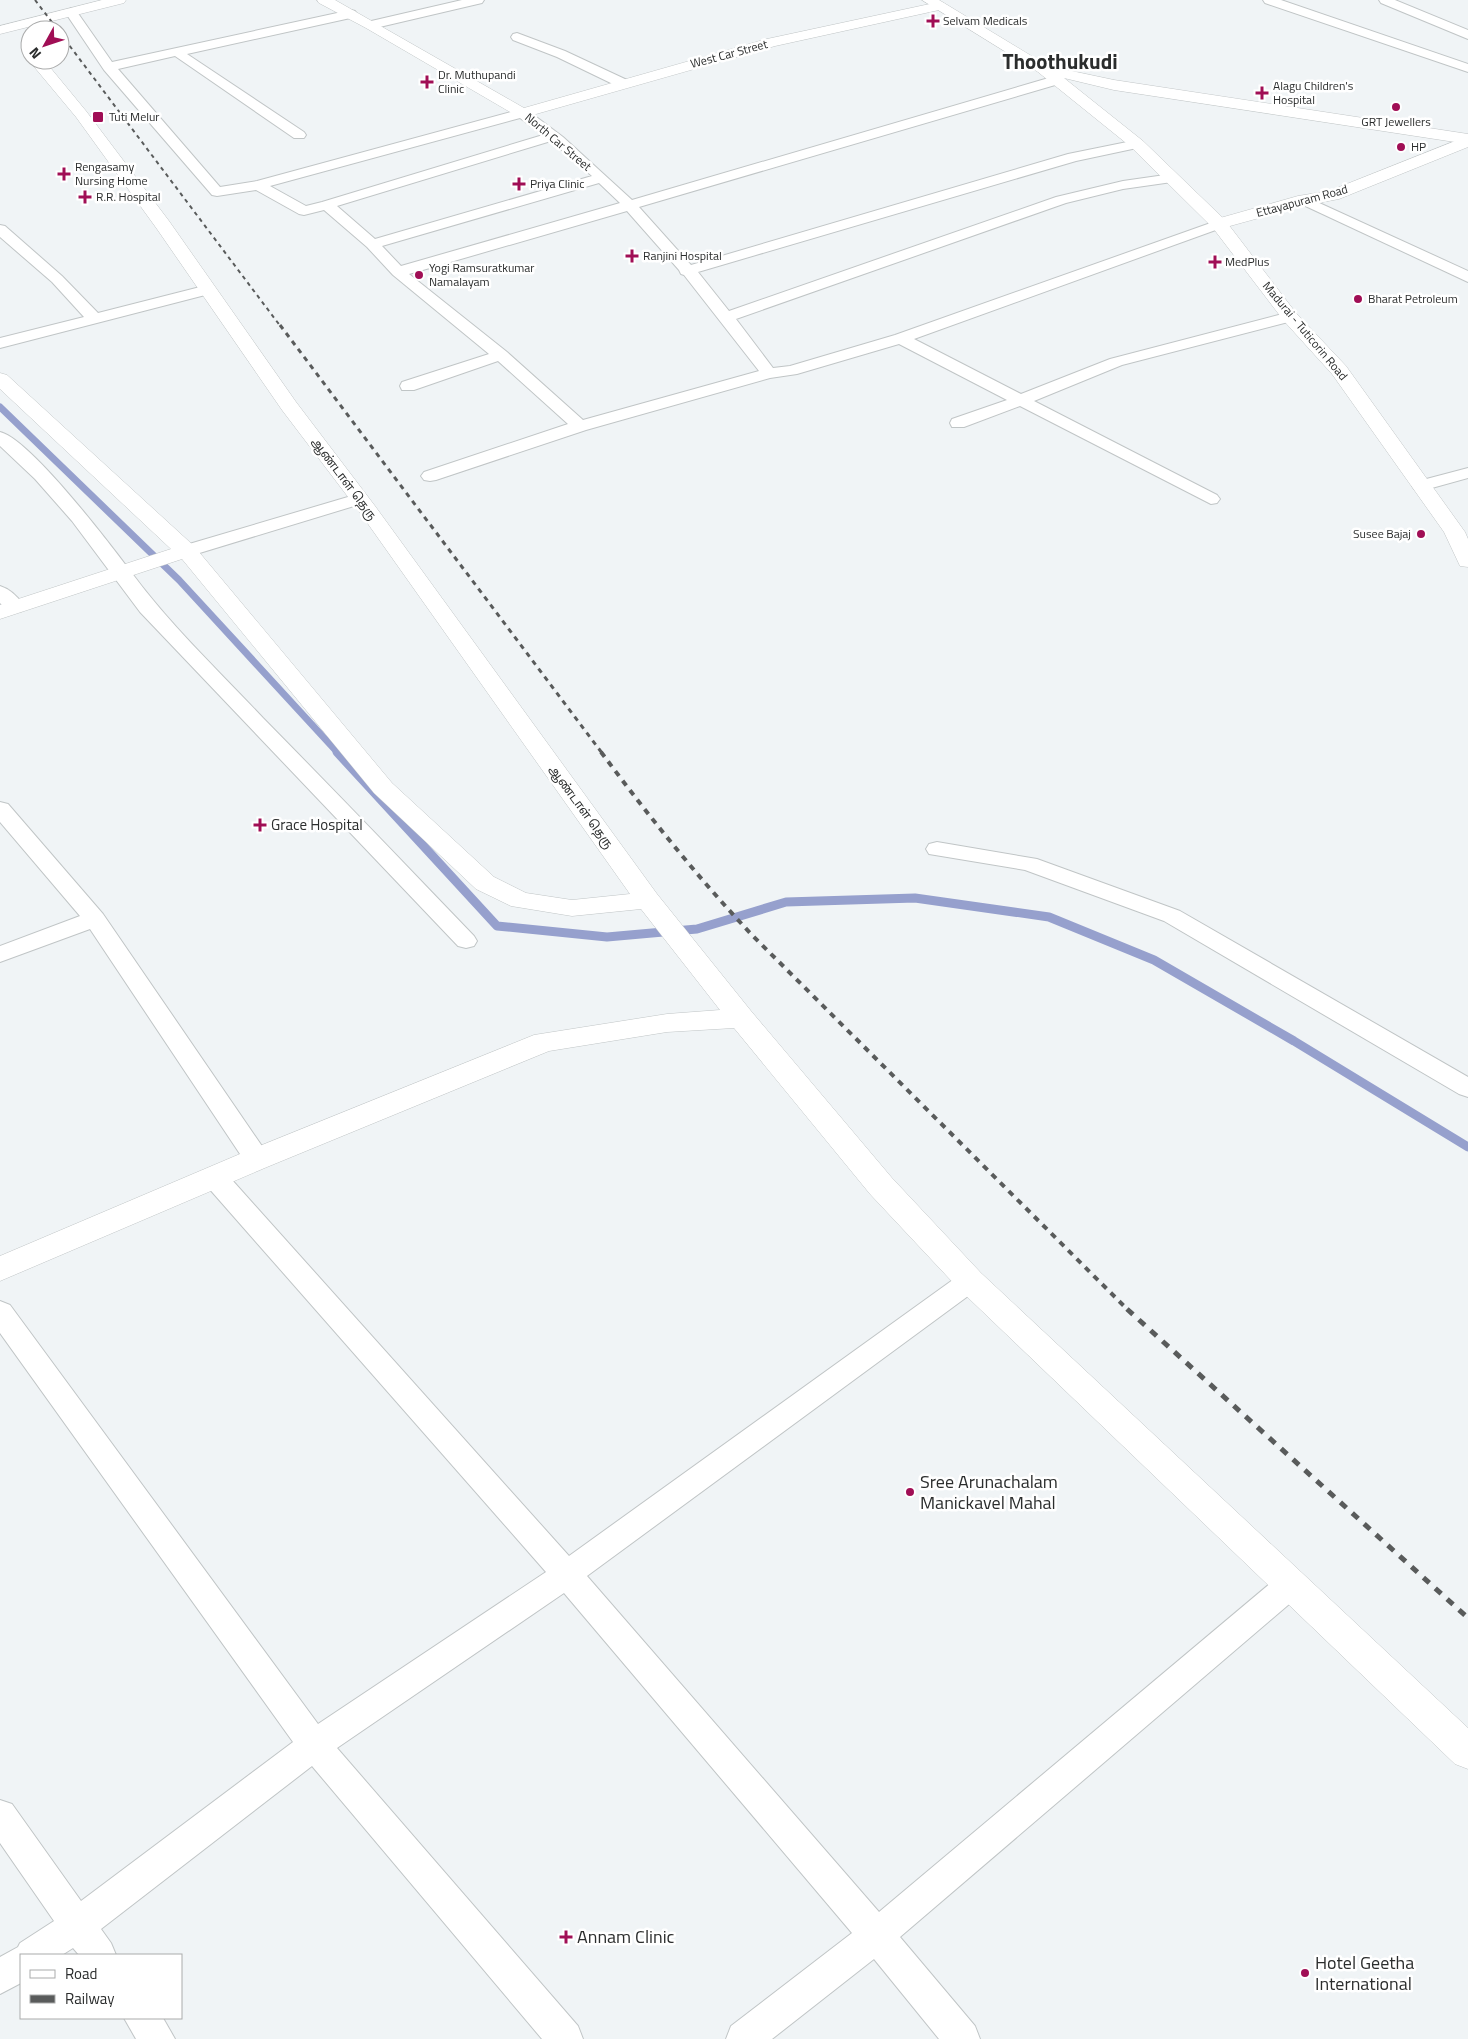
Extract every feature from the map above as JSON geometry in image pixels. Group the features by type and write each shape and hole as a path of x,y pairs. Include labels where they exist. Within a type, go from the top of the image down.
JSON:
{"street":[{"path":"3,26 119,0"},
{"name":"North Car Street","path":"324,0 371,25 522,113 553,136 630,204 726,317 769,373"},
{"path":"371,25 478,0"},
{"path":"1269,0 1468,68"},
{"path":"1392,1 1468,35"},
{"path":"934,3 1043,69 1114,85 1468,140"},
{"name":"West Car Street","path":"522,113 622,83 772,42 934,3"},
{"path":"71,12 109,68 212,188 218,192 227,192 258,185 522,113"},
{"path":"109,68 351,14"},
{"name":"ஆண்டாள் தெரு","path":"3,26 20,42"},
{"path":"517,38 561,54 622,83"},
{"path":"178,53 298,135"},
{"name":"Madurai - Tuticorin Road","path":"1043,69 1137,144 1219,224 1290,317 1339,370 1454,532 1468,561"},
{"name":"ஆண்டாள் தெரு","path":"45,70 81,114 289,406 368,510 648,900 741,1018 881,1186 970,1281 1468,1752"},
{"path":"398,272 874,135 1057,80"},
{"path":"258,185 304,211 553,136"},
{"name":"Ettayapuram Road","path":"1219,224 1304,200 1333,195 1468,140"},
{"path":"686,270 1064,160 1137,144"},
{"path":"372,244 601,178"},
{"path":"726,317 856,270 1002,222 1061,200 1123,185 1172,178"},
{"path":"1304,200 1468,276"},
{"path":"327,205 372,244 398,272 501,355 580,426"},
{"path":"430,476 580,426 769,373 791,370 901,338 1219,224"},
{"path":"0,229 56,279 94,318"},
{"path":"0,343 208,290"},
{"path":"958,423 1116,362 1290,317"},
{"path":"901,338 1211,499"},
{"path":"408,386 501,355"},
{"path":"0,379 179,554 383,788 485,883 520,900 572,908 648,900"},
{"path":"0,437 48,482 132,569 147,608 466,941"},
{"path":"1422,486 1468,473"},
{"path":"0,592 7,610 179,554 358,499"},
{"path":"0,808 95,919 257,1160"},
{"path":"937,849 1029,864 1172,916 1468,1088"},
{"path":"0,954 95,919"},
{"path":"0,1269 257,1160 544,1042 667,1023 741,1018"},
{"path":"216,1178 567,1574 877,1935 962,2039"},
{"path":"34,1954 78,1925 314,1745 567,1574 970,1281"},
{"path":"0,1312 314,1745 565,2039"},
{"path":"744,2039 877,1935 1290,1585"},
{"path":"0,1815 98,1954"},
{"path":"0,1977 20,1964"},
{"path":"143,2019 157,2039"}],"waterway":[{"path":"0,407 179,580 338,753"},
{"path":"337,752 497,926 607,937 697,929 786,902 915,898 1049,917 1154,960 1294,1041 1468,1147"}],"railway":[{"path":"35,0 50,20"},
{"path":"70,46 281,327"},
{"path":"280,325 602,753"},
{"path":"601,752 674,846 753,936 1128,1310"},
{"path":"1127,1309 1468,1618"}],"place":[{"name":"Selvam Medicals","path":"933,21"},
{"name":"Dr. Muthupandi Clinic","path":"427,82"},
{"name":"Alagu Children's Hospital","path":"1262,93"},
{"name":"GRT Jewellers","path":"1396,107"},
{"name":"Tuti Melur","path":"98,117"},
{"name":"HP","path":"1401,147"},
{"name":"Rengasamy Nursing Home","path":"64,174"},
{"name":"Priya Clinic","path":"519,184"},
{"name":"R.R. Hospital","path":"85,197"},
{"name":"Ranjini Hospital","path":"632,256"},
{"name":"MedPlus","path":"1215,262"},
{"name":"Yogi Ramsuratkumar Namalayam","path":"419,275"},
{"name":"Bharat Petroleum","path":"1358,299"},
{"name":"Susee Bajaj","path":"1421,534"},
{"name":"Grace Hospital","path":"260,825"},
{"name":"Sree Arunachalam Manickavel Mahal","path":"910,1492"},
{"name":"Annam Clinic","path":"566,1937"},
{"name":"Hotel Geetha International","path":"1305,1973"}],"district":[{"name":"Thoothukudi","path":"1060,62"}]}
